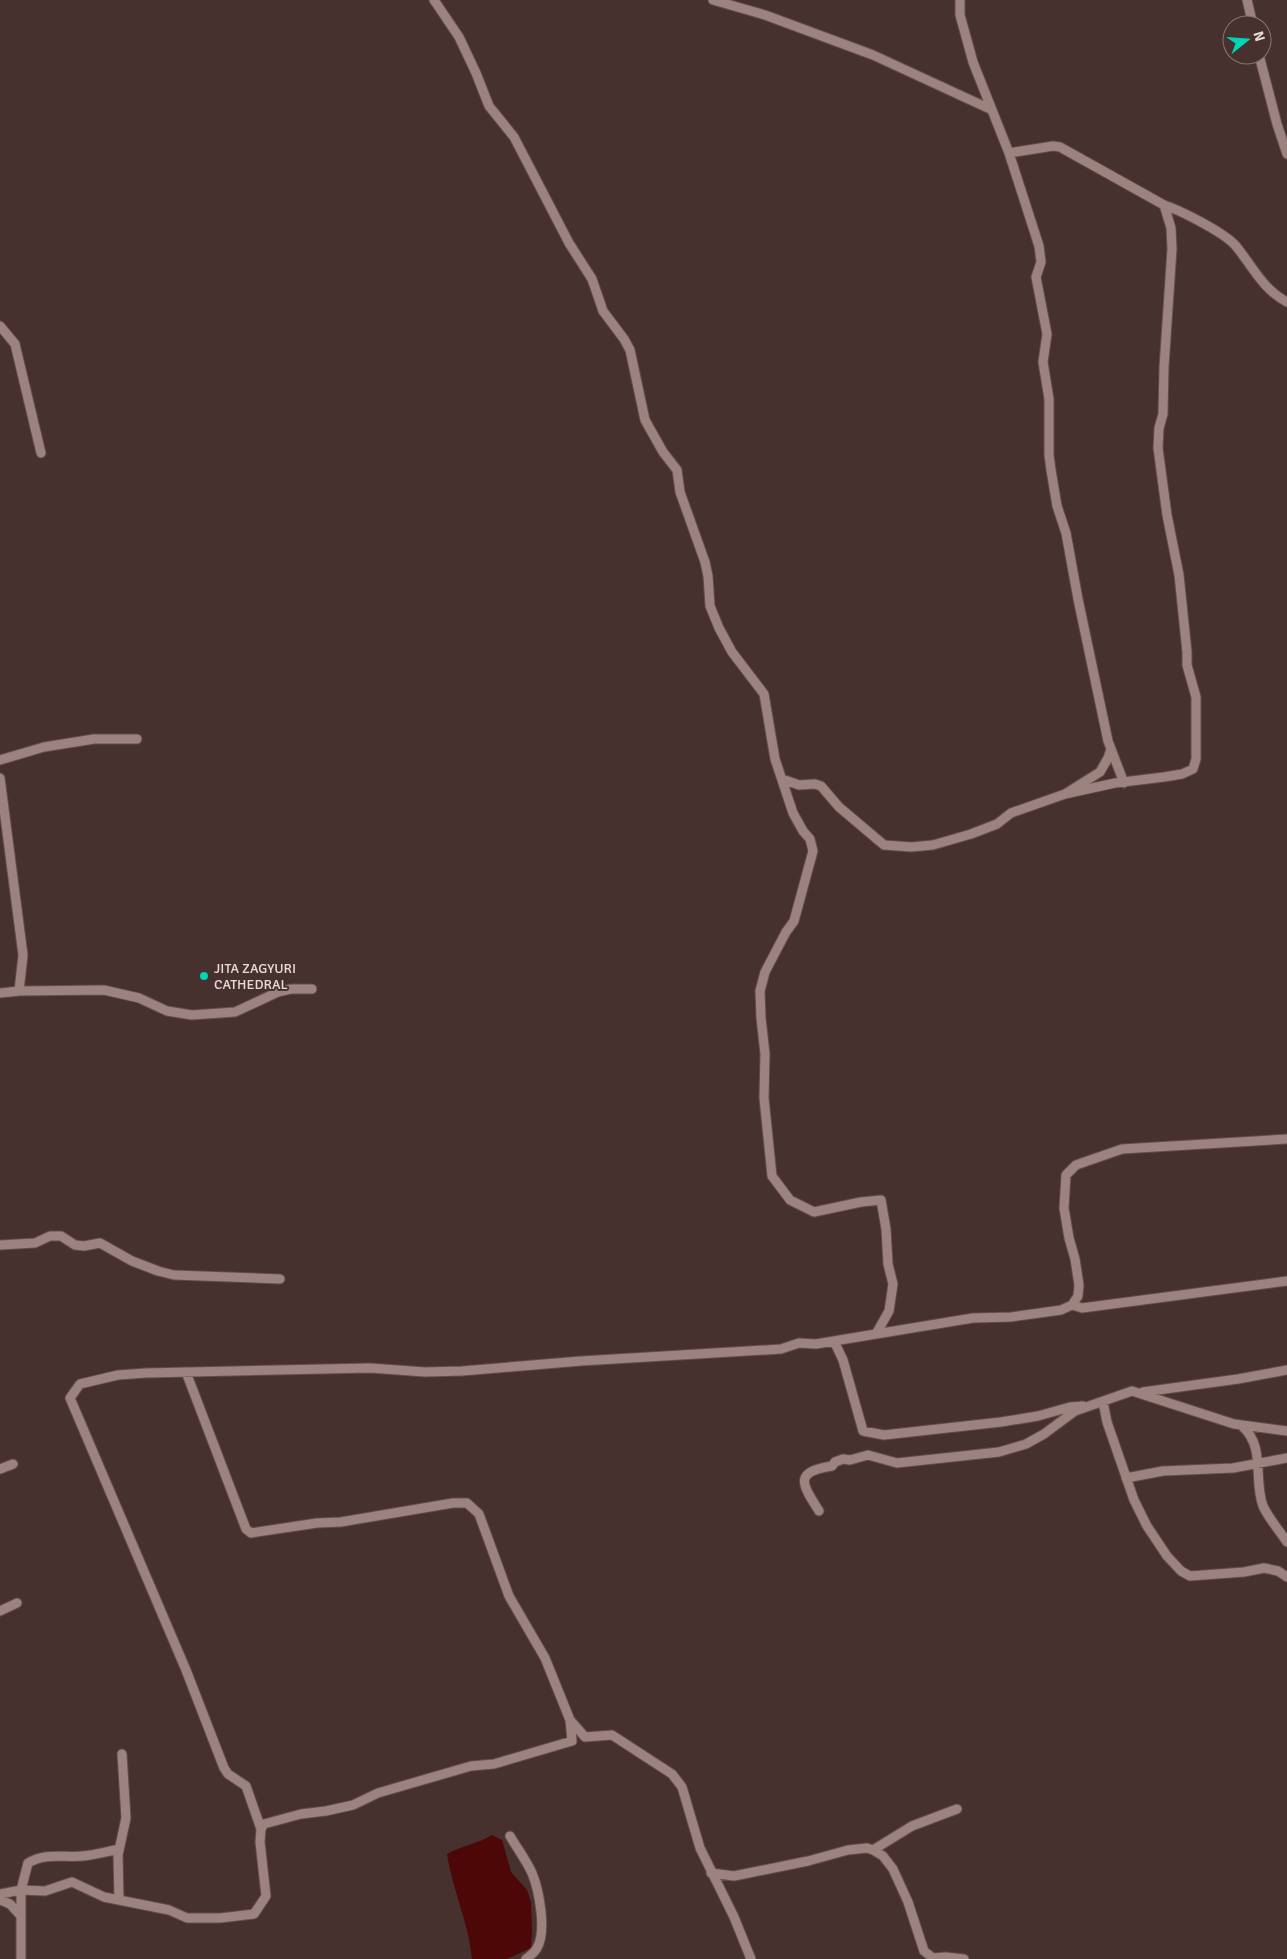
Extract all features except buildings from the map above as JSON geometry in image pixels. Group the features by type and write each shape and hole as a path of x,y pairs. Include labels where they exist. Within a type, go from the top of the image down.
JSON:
{"street":[{"path":"434,0 459,37 489,106 514,137 569,243 592,278 603,311 630,350 645,420 663,452 677,470 680,492 705,562 710,606 732,652 764,694 775,759 793,812 803,831 810,839 812,851 794,921 786,932 765,972 760,991 765,1054 764,1098 772,1176 790,1200 814,1212 861,1202 881,1200 886,1229 888,1264 893,1284 889,1311 876,1334"},
{"path":"713,0 765,15 873,55 990,110"},
{"path":"960,0 960,15 968,43 990,110 1009,153 1039,246 1041,262 1036,277 1048,334 1043,362 1051,420 1049,455 1051,470 1111,749 1124,783"},
{"path":"1247,0 1251,15"},
{"path":"1261,65 1276,124 1287,154"},
{"path":"1009,153 1053,146 1060,147 1164,205 1176,208 1192,216 1230,241 1258,278 1287,302"},
{"path":"782,779 798,785 815,784 821,786 839,807 884,845 898,847 932,845 971,834 998,824 1012,813 1065,794 1115,782 1124,783 1182,774 1193,769 1196,759 1196,697 1187,665 1188,652 1179,575 1167,515 1158,448 1158,428 1163,414 1164,367 1172,249 1171,228 1164,205"},
{"path":"0,326 15,344 41,453"},
{"path":"0,760 44,747 94,740 138,739"},
{"path":"1065,794 1100,772 1111,749"},
{"path":"0,778 23,955 19,991"},
{"path":"0,993 110,990 139,998 167,1011 192,1015 235,1012 278,992 312,989"},
{"path":"0,1894 21,1890 45,1891 72,1882 104,1898 169,1910 187,1918 220,1918 254,1914 266,1896 260,1842 261,1829 246,1786 228,1774 224,1768 186,1670 70,1398 80,1384 118,1374 370,1368 425,1372 462,1371 581,1361 781,1349 799,1344 816,1344 973,1318 1011,1317 1061,1310 1072,1304 1078,1296 1079,1284 1064,1208 1066,1175 1076,1165 1122,1149 1287,1139"},
{"path":"0,1245 35,1243 50,1236 61,1236 75,1245 84,1246 100,1243 158,1272 280,1279"},
{"path":"1072,1304 1082,1308 1287,1281"},
{"path":"834,1341 843,1360 863,1431 884,1435 1002,1422 1038,1416 1070,1407 1090,1406"},
{"path":"1140,1393 1287,1370"},
{"path":"186,1372 246,1529 251,1533 317,1523 341,1522 453,1503 466,1502 479,1514 510,1596 546,1658 570,1720 572,1741"},
{"path":"819,1510 806,1493 805,1477 809,1472 832,1466 835,1462 868,1455 898,1463 920,1462 960,1455 1000,1452 1026,1444 1044,1434 1075,1411 1132,1391 1242,1426 1287,1431"},
{"path":"1104,1402 1107,1422 1117,1446 1134,1500 1147,1526 1180,1571 1190,1576 1244,1572 1264,1568 1278,1571 1287,1577"},
{"path":"1242,1426 1251,1433 1256,1445 1263,1505 1287,1542"},
{"path":"1126,1478 1162,1471 1210,1470 1287,1458"},
{"path":"0,1469 13,1464"},
{"path":"0,1611 17,1604"},
{"path":"570,1720 586,1737"},
{"path":"261,1829 264,1824 353,1805 378,1793 471,1766 494,1764 586,1737 612,1735 672,1774 682,1787 700,1848 734,1917 751,1959"},
{"path":"119,1900 118,1855 126,1818 122,1754"},
{"path":"873,1850 912,1826 957,1809"},
{"path":"510,1836 532,1872 541,1914 541,1936 537,1948 526,1959"},
{"path":"711,1873 734,1876 808,1861 848,1850 867,1848 873,1850 883,1856 893,1869 908,1902 924,1951 933,1958 946,1956 964,1959"},
{"path":"21,1959 21,1890 28,1863 35,1858 56,1855 83,1856 115,1850"},
{"path":"0,1900 10,1904 21,1916"}],"shaded area":[{"path":"492,1835 502,1840 511,1872 527,1890 531,1902 531,1948 507,1959 472,1959 447,1854"}],"place":[{"name":"JITA ZAGYURI CATHEDRAL","path":"204,976"}]}
